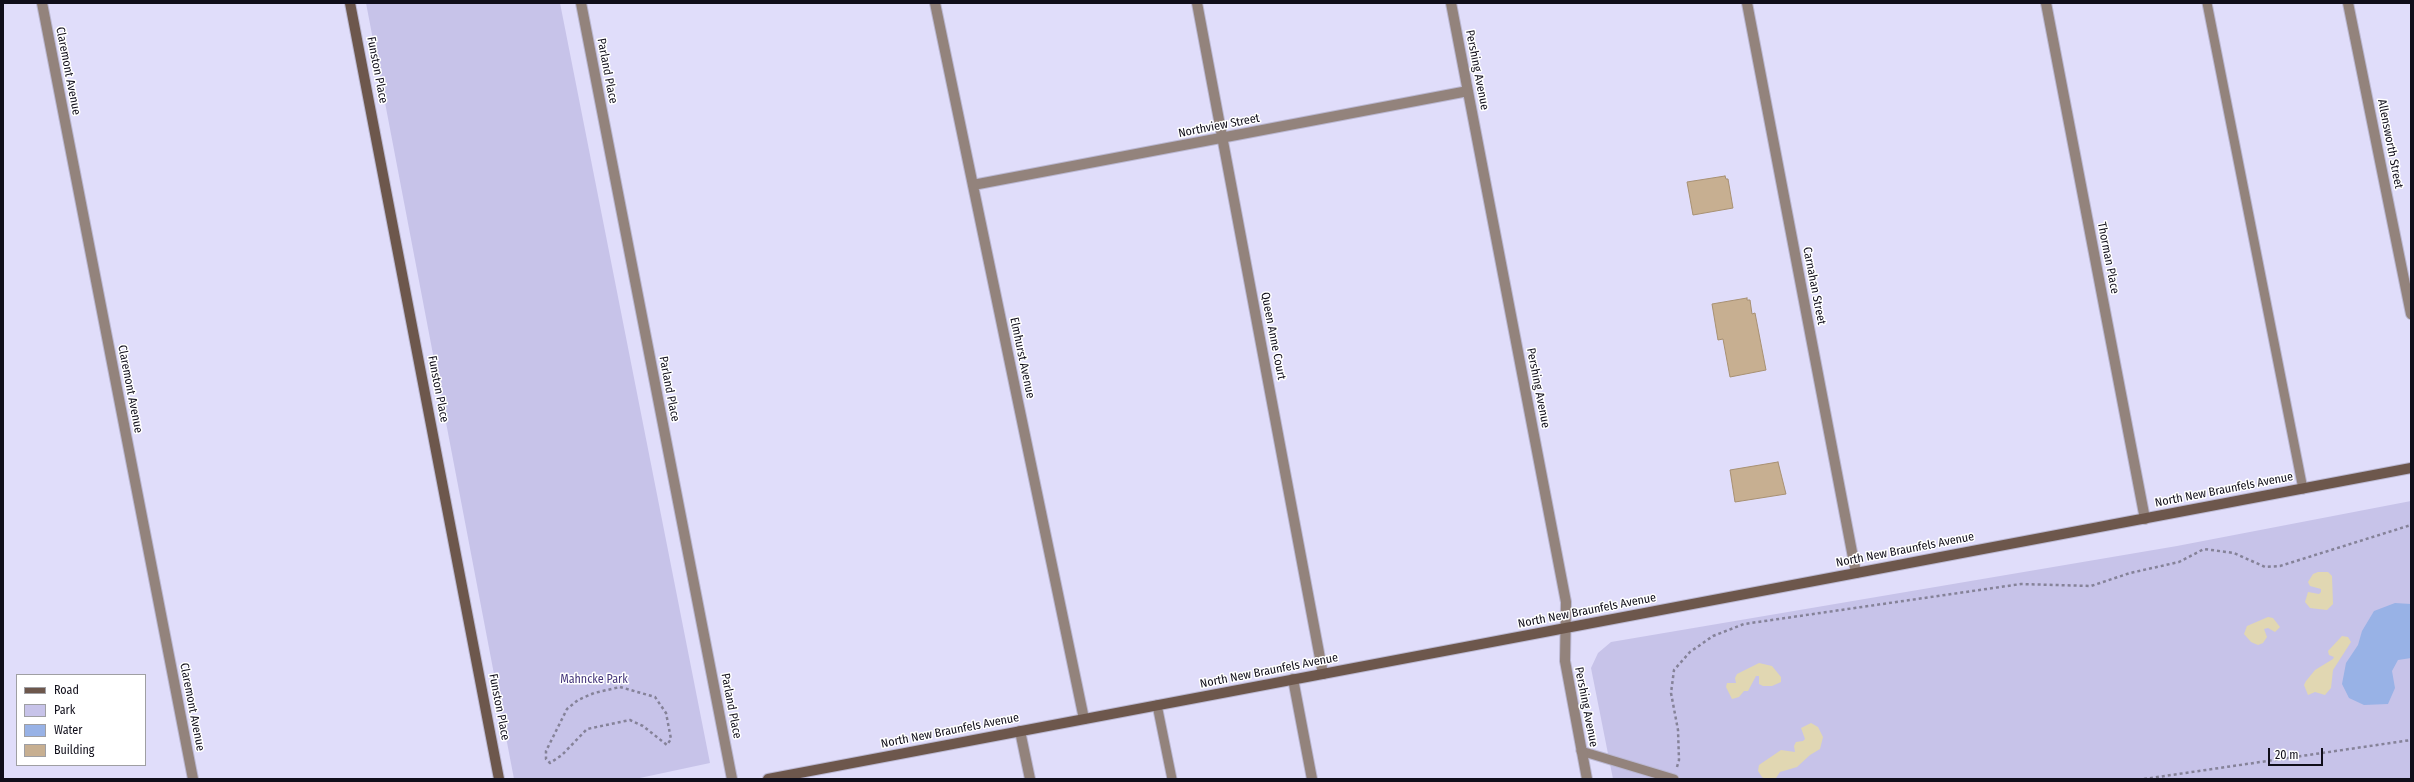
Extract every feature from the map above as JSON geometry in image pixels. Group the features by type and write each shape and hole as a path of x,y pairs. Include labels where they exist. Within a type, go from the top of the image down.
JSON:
{"street":[{"name":"Claremont Avenue","path":"42,3 193,779"},
{"name":"Funston Place","path":"350,3 500,779"},
{"name":"Parland Place","path":"580,3 732,779"},
{"name":"Elmhurst Avenue","path":"935,3 1084,719"},
{"name":"Queen Anne Court","path":"1196,3 1223,138 1323,674"},
{"name":"Pershing Avenue","path":"1451,3 1566,602 1564,661 1587,779"},
{"name":"Carnahan Street","path":"1747,3 1856,573"},
{"name":"Thorman Place","path":"2046,3 2144,518"},
{"name":"Allensworth Street","path":"2348,3 2411,314"},
{"name":"Northview Street","path":"973,185 1468,92"},
{"name":"North New Braunfels Avenue","path":"768,779 2411,468"},
{"path":"1293,680 1312,779"},
{"path":"1020,731 1030,779"}],"lane":[{"path":"2207,3 2303,489"},
{"path":"1157,705 1172,779"},
{"path":"1581,751 1674,779"}],"path":[{"path":"1674,779 1679,760 1678,730 1671,693 1674,670 1690,652 1713,636 1744,624 2021,584 2091,586 2130,573 2179,562 2204,549 2234,553 2265,567 2280,566 2411,525"},
{"path":"620,687 655,697 666,713 671,739 666,746 643,726 630,720 587,729 562,756 550,763 546,759 546,751 568,709 578,700 594,693 620,687"},
{"path":"2144,779 2411,740"}],"green space":[{"name":"Mahncke Park","path":"366,3 560,3 710,763 635,779 514,779"},
{"path":"2411,501 2411,779 1613,779 1591,668 1598,653 1611,642 2177,546"}],"sand":[{"path":"2318,572 2328,572 2332,576 2333,604 2327,610 2310,608 2305,602 2308,592 2319,594 2321,592 2321,589 2310,586 2308,582 2313,574"},
{"path":"2268,617 2273,618 2280,627 2275,632 2268,628 2264,629 2267,637 2263,643 2258,645 2251,642 2244,634 2247,626"},
{"path":"2342,636 2348,637 2351,642 2333,670 2331,688 2325,695 2315,692 2308,695 2304,685 2306,681 2315,670 2333,659 2334,657 2329,655 2328,651"},
{"path":"1759,663 1772,666 1781,677 1781,682 1772,686 1763,686 1759,684 1759,676 1756,676 1748,691 1744,691 1739,697 1732,699 1726,687 1727,683 1736,683 1735,678 1737,674"},
{"path":"1811,723 1818,727 1823,737 1820,749 1810,755 1797,767 1780,772 1776,778 1765,779 1762,777 1758,771 1759,765 1781,750 1795,752 1794,746 1796,742 1803,741 1805,739 1801,728"}],"water":[{"path":"2395,603 2411,604 2411,658 2398,660 2392,671 2395,688 2388,704 2364,705 2349,698 2342,684 2346,663 2358,645 2362,631 2374,611"}],"building":[{"path":"1725,176 1726,179 1728,179 1733,208 1693,215 1687,182"},
{"path":"1747,298 1747,300 1750,300 1752,314 1755,313 1766,370 1730,377 1723,339 1718,340 1712,304"},
{"path":"1778,462 1786,494 1735,502 1730,470"}]}
